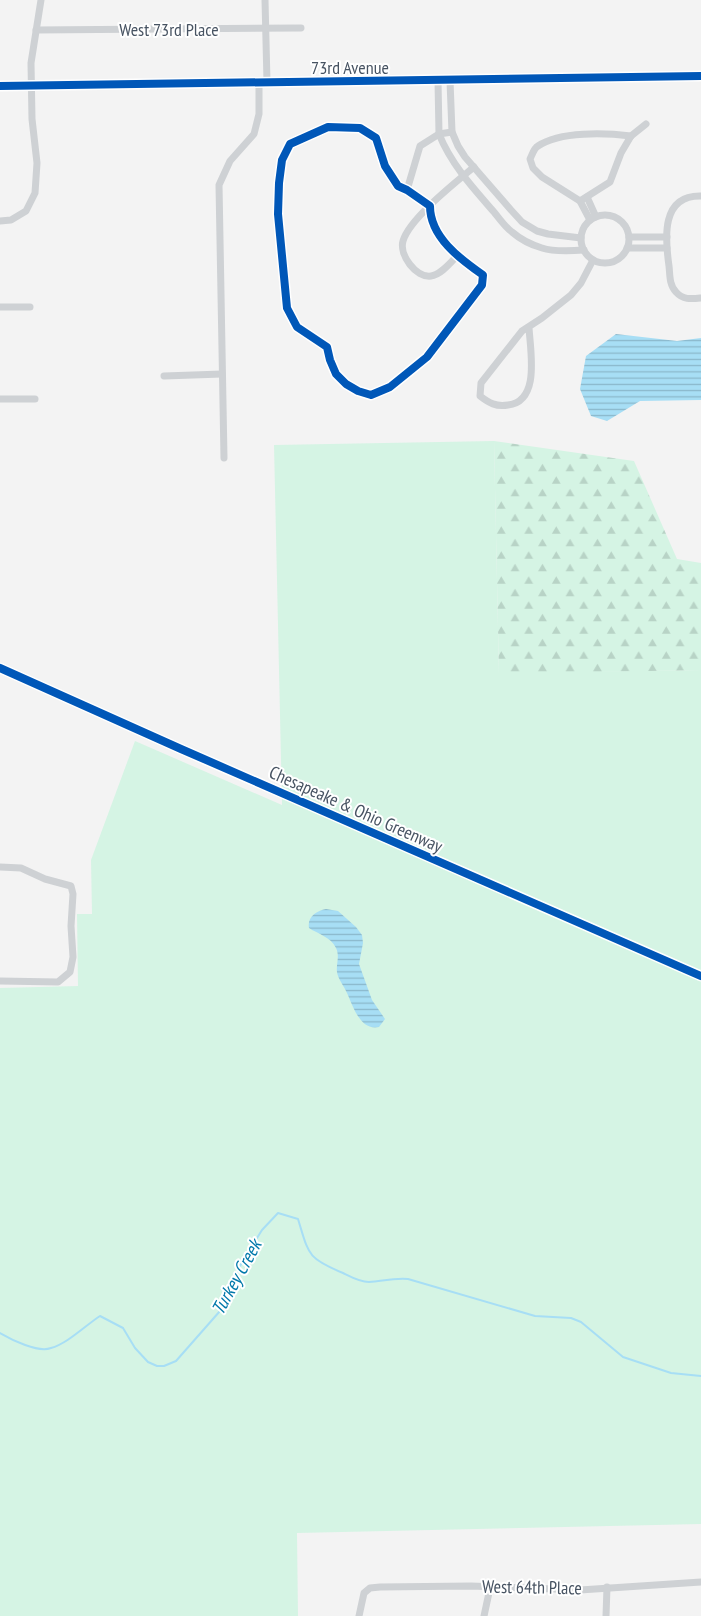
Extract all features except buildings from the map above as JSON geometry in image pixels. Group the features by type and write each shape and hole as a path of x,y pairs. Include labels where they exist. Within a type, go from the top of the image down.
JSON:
{"street":[{"path":"0,221 11,220 26,211 35,194 38,163 32,119 31,63 41,0"},
{"path":"224,458 218,185 230,161 254,134 263,82 266,28 265,0"},
{"name":"West 73rd Place","path":"36,30 301,28"},
{"name":"73rd Avenue","path":"0,86 701,76"},
{"path":"438,81 439,134 448,156 511,232 544,249 584,250"},
{"path":"450,81 452,132 458,146 474,167 522,222 548,234 581,238"},
{"path":"583,199 610,182 621,153 631,136 646,124"},
{"path":"328,126 360,128 376,138 385,166 398,186 408,190 430,206 431,222 436,232 458,255 483,275 482,285 427,357 390,387 371,395 358,392 336,374 327,347 297,327 288,308 278,214 282,160 290,144 328,126"},
{"path":"408,190 420,146 439,134 452,132"},
{"path":"593,219 583,199 542,176 533,168 530,159 537,146 553,139 609,134 631,136"},
{"path":"458,255 441,272 430,276 419,273 409,263 402,250 403,241 406,234 443,192 474,167"},
{"path":"701,196 683,199 674,208 668,222 667,237 672,286 685,299 701,298"},
{"path":"610,216 618,219 628,231 627,248 621,257 613,262 604,263 593,260 584,250 581,238 584,228 593,219 610,216"},
{"path":"629,237 667,237"},
{"path":"627,248 667,248"},
{"path":"529,327 531,378 529,389 516,404 500,406 488,403 480,396 479,389 481,383 522,331 570,295 581,283 593,260"},
{"path":"0,307 30,307"},
{"path":"164,376 222,374"},
{"path":"0,399 35,399"},
{"path":"0,867 21,868 45,879 71,886 73,894 71,926 73,957 70,972 58,982 0,981"},
{"name":"West 64th Place","path":"359,1616 364,1593 370,1588 380,1587 471,1586 554,1590 701,1582"},
{"path":"484,1616 490,1588"},
{"path":"606,1616 607,1588"}],"green space":[{"path":"494,441 499,673 701,670 701,1524 297,1533 298,1616 0,1616 0,988 78,986 77,914 92,914 91,860 135,741 282,805 274,445"},
{"path":"494,441 634,461 677,559 701,563 701,670 499,674"}],"water":[{"path":"616,334 677,341 701,338 701,400 640,401 607,421 591,416 580,389 586,356"},
{"path":"326,909 338,911 362,935 363,943 359,964 372,1000 385,1019 379,1027 367,1025 355,1011 338,975 338,954 334,944 328,938 309,928 309,921 313,915"}],"waterway":[{"name":"Turkey Creek","path":"0,1333 25,1345 46,1349 63,1343 100,1316 123,1328 135,1348 148,1362 157,1366 164,1366 176,1361 220,1311 241,1264 262,1230 278,1213 298,1219 308,1248 316,1259 356,1279 369,1282 408,1279 535,1316 571,1318 581,1322 623,1357 671,1373 701,1376"}],"cycle path":[{"path":"0,86 701,76"},
{"path":"328,127 360,128 376,138 385,166 398,186 430,206 431,217 441,237 456,254 483,275 482,285 427,357 390,387 371,395 358,391 346,384 336,374 327,347 297,327 287,308 278,214 282,160 290,144 328,127"},
{"name":"Chesapeake & Ohio Greenway","path":"0,668 701,976"}]}
